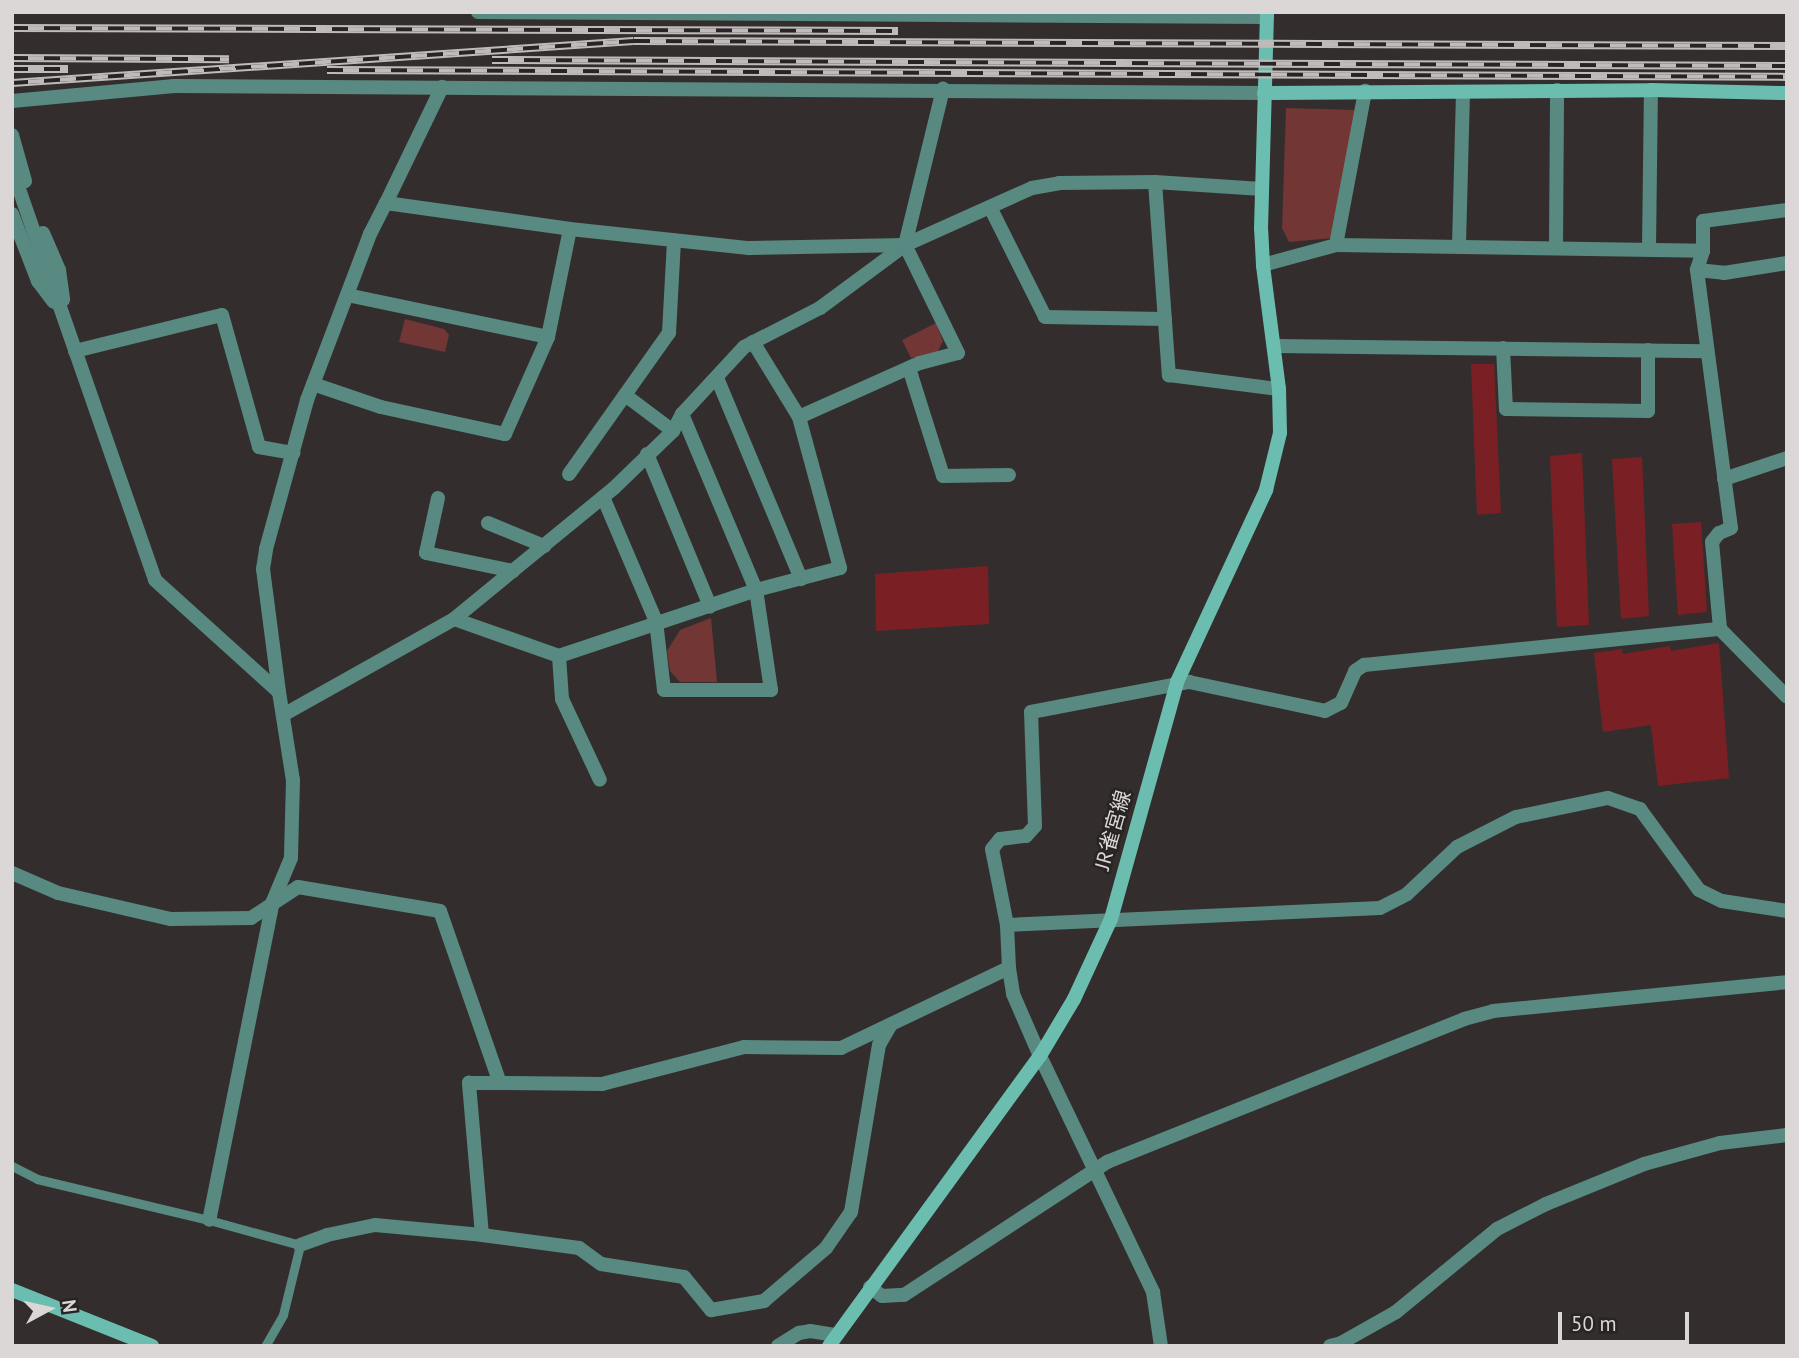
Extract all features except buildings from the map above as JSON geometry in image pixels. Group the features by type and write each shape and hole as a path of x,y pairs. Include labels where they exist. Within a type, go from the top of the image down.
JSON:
{"street":[{"path":"478,12 1267,15"},
{"name":"JR雀宮線","path":"832,1340 1040,1056 1074,999 1111,919 1177,682 1266,490 1280,433 1275,345 1262,265 1267,15"},
{"path":"12,101 174,86 1264,93 1651,90 1787,93"},
{"path":"209,1220 273,901 291,858 293,780 263,569 313,384 386,203 442,88"},
{"path":"799,417 909,368 958,353 905,245 943,89"},
{"path":"1556,246 1557,90"},
{"path":"1649,249 1651,90"},
{"path":"1336,246 1365,91"},
{"path":"1459,245 1463,92"},
{"path":"12,135 31,202 59,270 63,291 62,312"},
{"path":"12,169 155,580 279,692"},
{"path":"1155,182 1170,375 1279,389"},
{"path":"283,715 454,619 603,497 673,431 682,414 744,347 820,308 905,245 1032,188 1059,183 1155,182 1262,189"},
{"path":"386,203 570,229 749,248 905,245"},
{"path":"990,207 1045,317 1166,319"},
{"path":"1787,210 1703,221 1703,251 1697,270 1731,528 1718,533 1713,542 1720,629 1787,697"},
{"path":"12,214 38,281 62,312"},
{"path":"313,384 381,407 505,434 548,337 570,229"},
{"path":"569,474 669,333 674,240"},
{"path":"1262,265 1336,246 1556,246 1703,251"},
{"path":"1697,270 1724,273 1787,262"},
{"path":"347,295 548,337"},
{"path":"75,351 222,315 259,447 293,453"},
{"path":"454,619 559,656 656,621 756,590 840,568 799,417 753,342"},
{"path":"1275,345 1706,351"},
{"path":"1503,348 1506,410 1648,411 1648,350"},
{"path":"909,368 943,476 1009,475"},
{"path":"717,378 801,579"},
{"path":"625,394 673,431"},
{"path":"603,497 656,621 664,690 771,690 756,590 682,414"},
{"path":"647,454 710,606"},
{"path":"1724,479 1787,458"},
{"path":"438,498 426,553 513,571"},
{"path":"488,523 544,546"},
{"path":"1161,1346 1153,1292 1013,995 1007,925 992,849 1000,839 1026,836 1035,825 1031,712 1177,682 1189,682 1325,711 1341,703 1355,671 1364,665 1720,629"},
{"path":"559,656 562,699 600,780"},
{"path":"1007,925 1380,908 1408,894 1457,847 1516,817 1608,798 1640,809 1699,890 1722,901 1787,911"},
{"path":"12,873 58,892 170,919 251,918 298,887 440,911 500,1083"},
{"path":"482,1235 469,1083 602,1084 744,1046 841,1048 1009,968"},
{"path":"870,1287 882,1296 904,1295 1094,1169 1464,1019 1493,1011 1787,982"},
{"path":"300,1245 327,1235 375,1226 482,1235 579,1248 601,1264 684,1277 710,1310 764,1301 827,1248 850,1212 879,1045 890,1026"},
{"path":"1330,1346 1342,1343 1396,1312 1497,1229 1546,1204 1644,1164 1720,1143 1787,1135"},
{"path":"12,1290 152,1346"},
{"path":"778,1346 799,1333 810,1331 832,1340"}],"lane":[{"path":"12,1166 37,1179 300,1245 283,1315 265,1346"}],"shaded area":[{"path":"1286,108 1355,110 1332,238 1289,242 1282,228"},
{"path":"405,319 444,329 449,335 445,352 399,342"},
{"path":"936,323 943,341 937,353 911,358 902,340"},
{"path":"711,618 717,682 680,682 670,671 667,651 680,630"}],"railway":[{"path":"12,28 898,31"},
{"path":"12,83 634,41 1787,46"},
{"path":"12,58 229,59"},
{"path":"492,60 1787,66"},
{"path":"12,69 68,69"},
{"path":"327,70 1787,77"}]}
